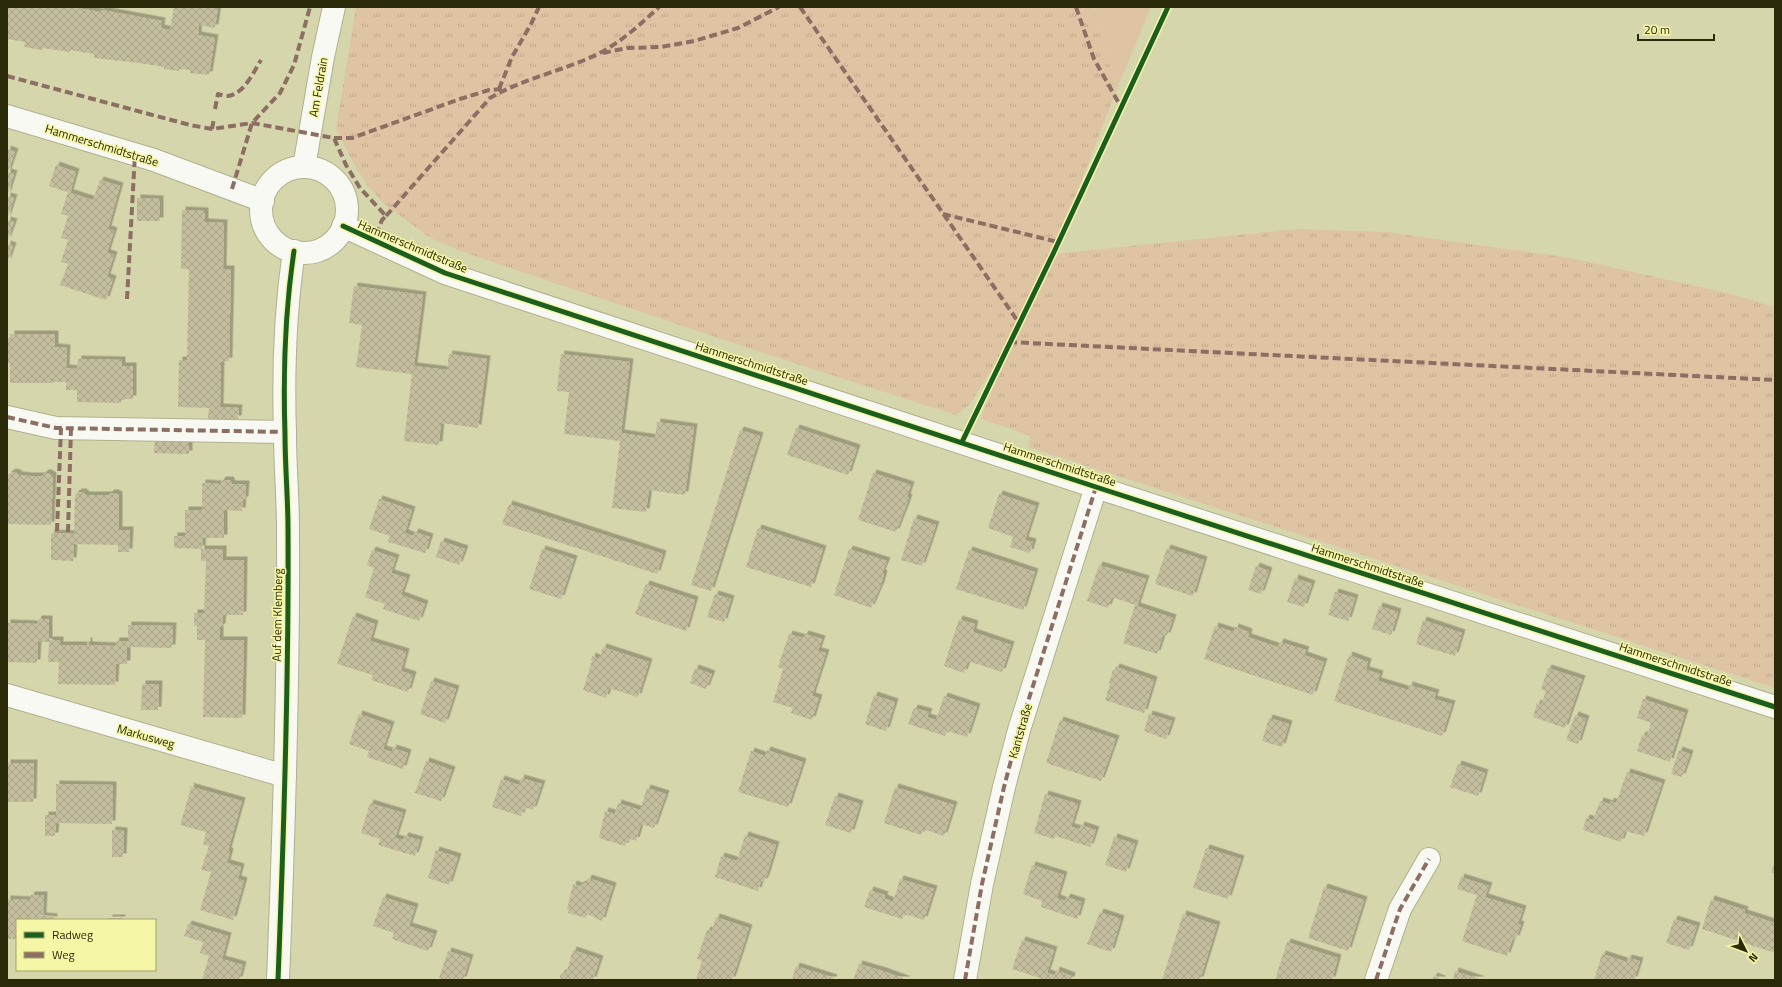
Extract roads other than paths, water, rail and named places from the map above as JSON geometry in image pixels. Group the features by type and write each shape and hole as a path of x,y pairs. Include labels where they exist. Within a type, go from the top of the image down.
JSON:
{"street":[{"name":"Am Feldrain","path":"304,167 323,57 334,7"},
{"name":"Hammerschmidtstraße","path":"7,116 154,160 263,201"},
{"path":"304,167 325,172 335,180 342,189 346,199 347,211 343,226 331,243 312,252 294,251 281,246 272,238 265,227 262,216 264,194 271,183 280,174 304,167"},
{"name":"Hammerschmidtstraße","path":"343,226 445,273 1096,487 1775,707"},
{"name":"Auf dem Klemberg","path":"278,980 285,776 288,528 284,432 285,354 294,251"},
{"path":"7,418 56,428 284,432"},
{"name":"Kantstraße","path":"965,980 982,884 1013,752 1096,487"},
{"name":"Markusweg","path":"7,695 285,776"},
{"path":"1376,980 1400,909 1429,859"}]}
